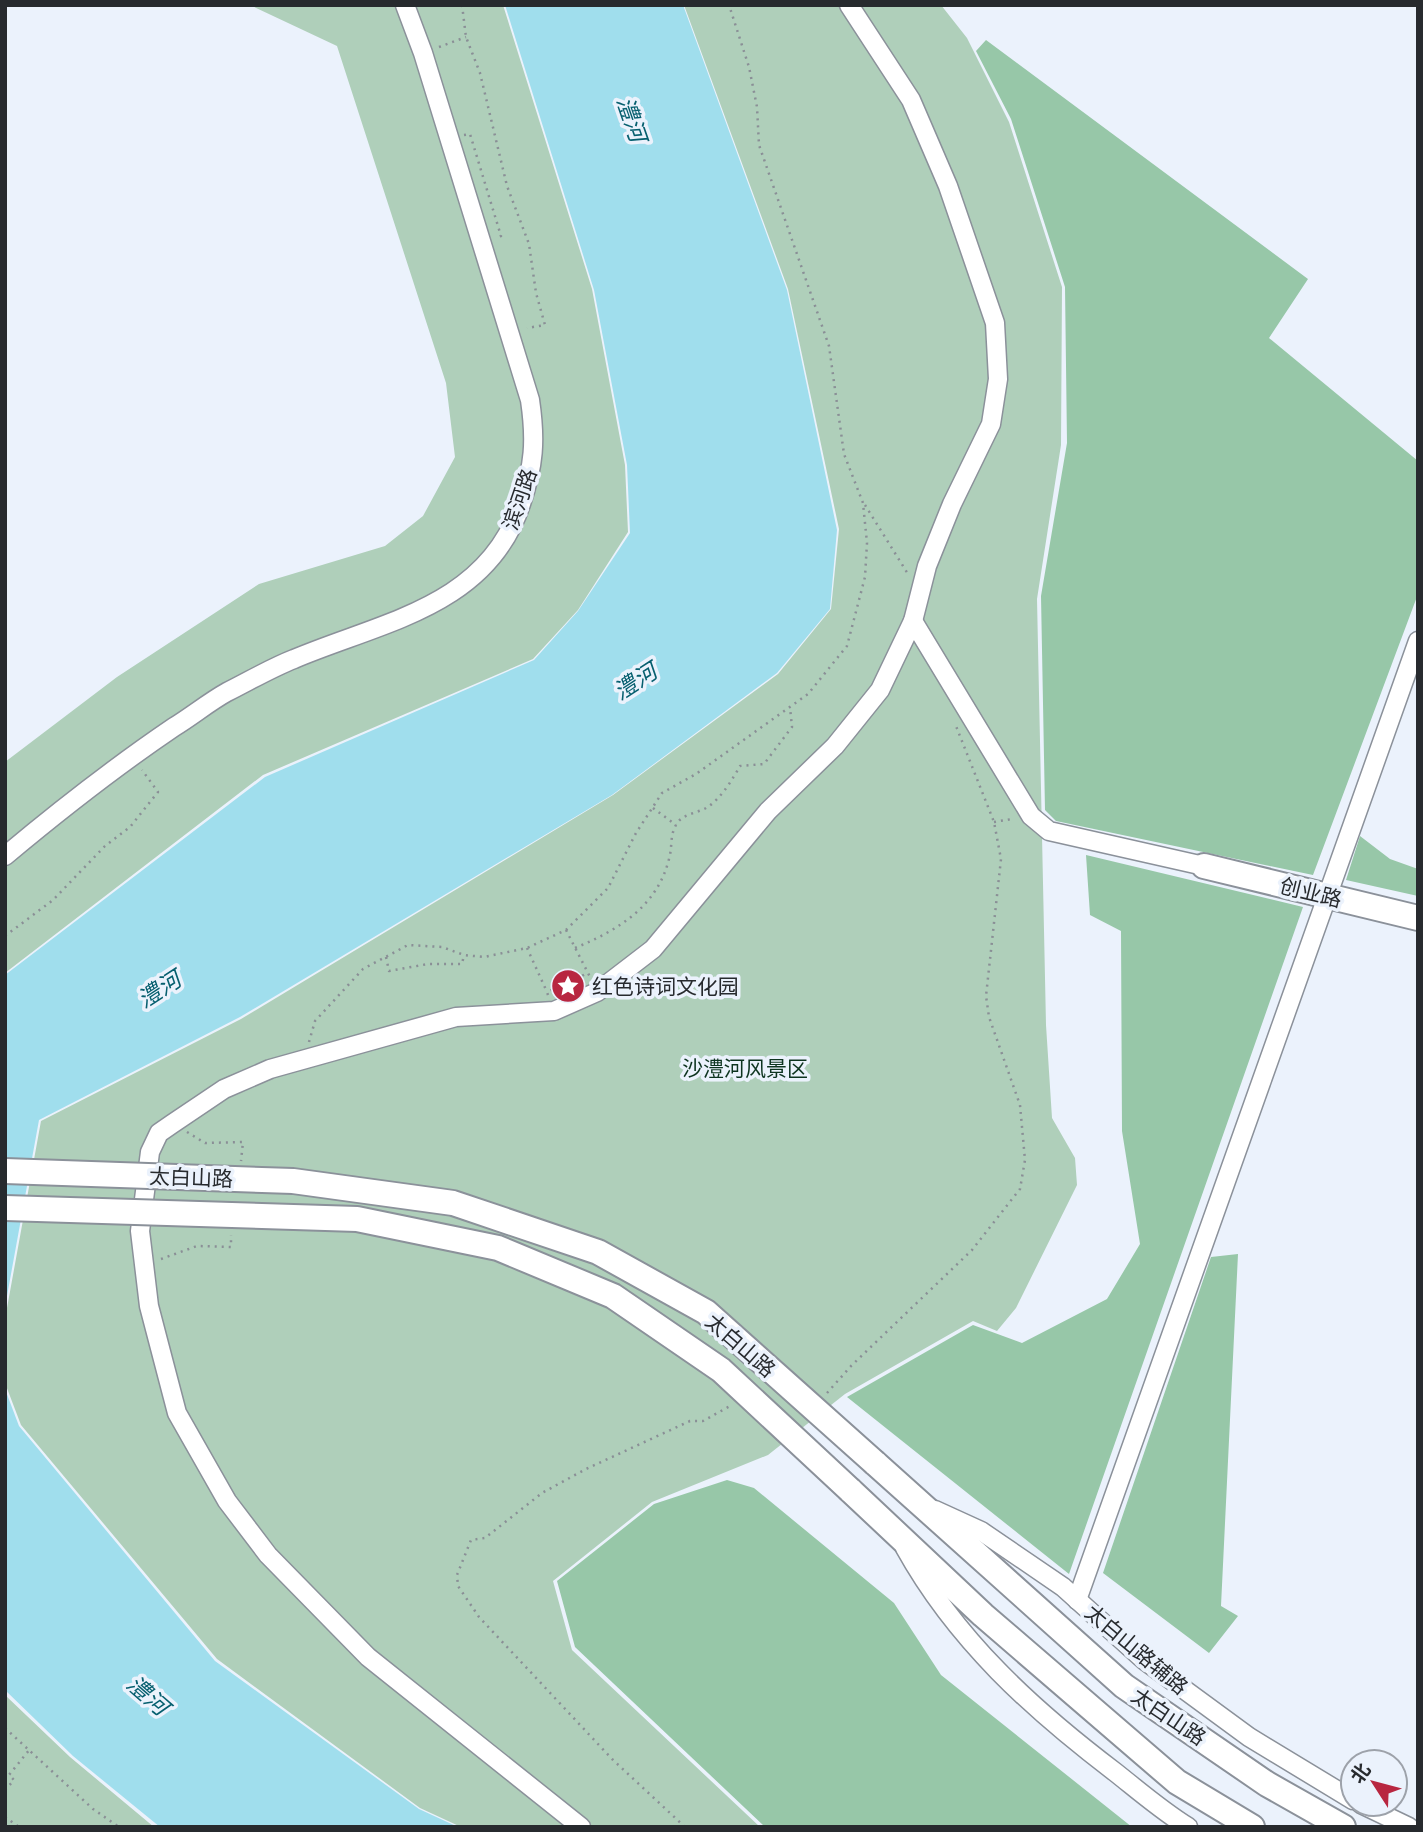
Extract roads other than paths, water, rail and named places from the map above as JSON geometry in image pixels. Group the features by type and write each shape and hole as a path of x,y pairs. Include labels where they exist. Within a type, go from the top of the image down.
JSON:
{"main road":[{"name":"创业路","path":"1204,866 1418,918"},
{"name":"太白山路","path":"5,1171 293,1181 453,1203 598,1252 706,1312 1125,1686 1267,1784 1343,1827"},
{"name":"太白山路","path":"5,1208 356,1219 498,1248 613,1296 721,1370 983,1615 1177,1782 1252,1827"}],"street":[{"name":"滨河路","path":"5,856 132,755 225,694 293,659 420,610 466,583 491,561 514,526 531,471 535,437 530,400 423,53 405,5"},
{"path":"581,1827 368,1657 268,1555 227,1501 177,1413 149,1306 142,1218 150,1152 159,1133 224,1089 270,1069 456,1017 554,1011 597,992 653,949 768,811 835,746 880,690 914,621 927,566 952,503 991,424 998,379 995,323 948,186 911,100 849,5"},
{"path":"914,621 1031,816 1049,831 1204,866"},
{"path":"1077,1600 1418,641"},
{"name":"太白山路辅路","path":"919,1502 981,1531 1077,1600 1144,1660 1248,1737 1339,1792"},
{"path":"896,1533 929,1592 991,1667 1058,1729 1188,1827"},
{"path":"1390,1818 1409,1827"}],"water":[{"name":"澧河","path":"505,5 683,5 787,290 837,530 830,609 777,673 612,795 240,1017 39,1120 5,1307 5,975 265,777 534,660 578,611 630,533 627,465 594,290"},
{"name":"澧河","path":"5,1389 19,1426 215,1661 419,1809 458,1827 160,1827 73,1756 5,1690"}],"place":[{"name":"红色诗词文化园","path":"568,986"}],"park label":[{"name":"沙澧河风景区","path":"745,1068"}]}
